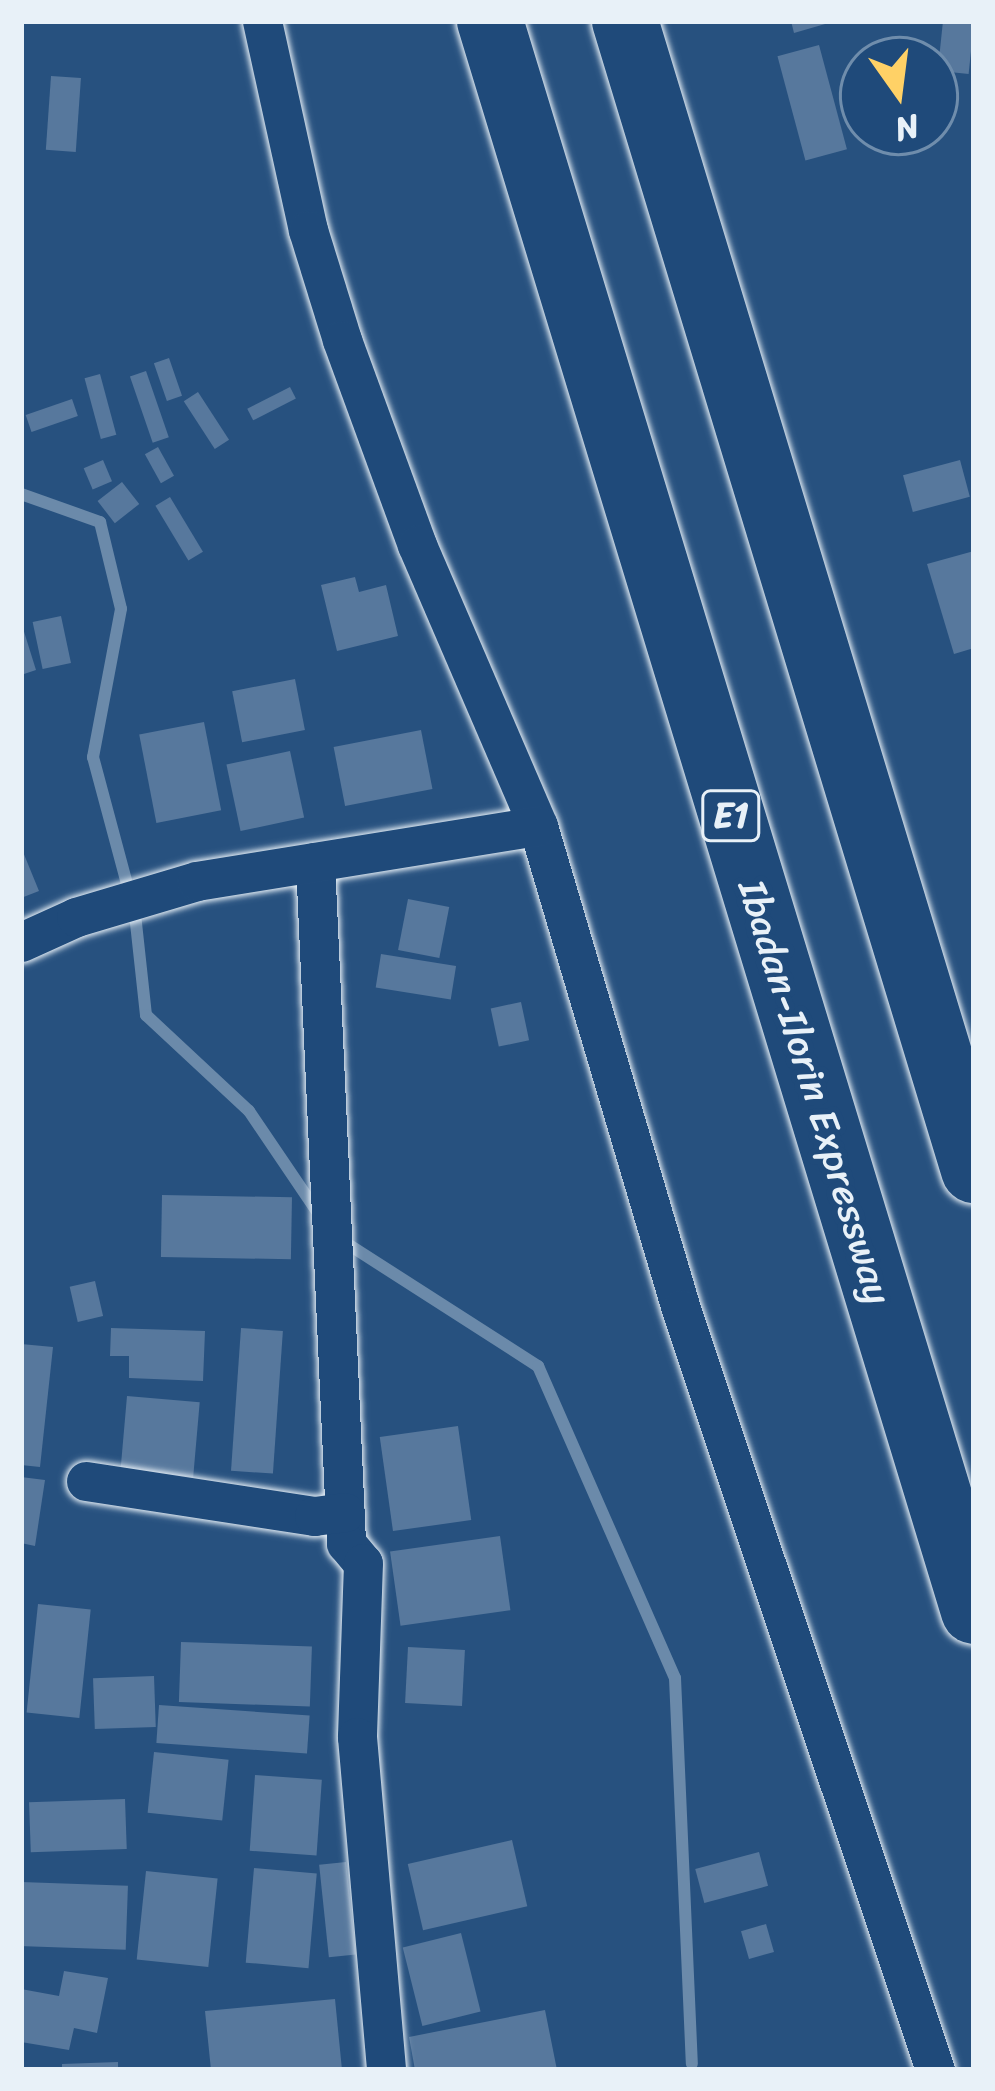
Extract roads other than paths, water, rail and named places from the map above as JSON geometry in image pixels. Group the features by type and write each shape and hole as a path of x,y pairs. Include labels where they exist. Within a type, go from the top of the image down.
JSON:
{"highway":[{"name":"Ibadan-Ilorin Expressway","path":"490,21 974,1611"},
{"path":"625,21 974,1170"}],"street":[{"path":"262,21 308,230 341,340 416,545 538,826 681,1309 935,2070"},
{"path":"21,942 197,881 538,826"},
{"path":"316,862 346,1544 363,1562 357,1737 386,2070"},
{"path":"86,1481 314,1516 345,1512"}],"waterway":[{"path":"21,494 100,522 121,609 93,757 135,914 146,1015 249,1111 318,1213"},
{"path":"343,1241 538,1366 675,1678 692,2064"}]}
